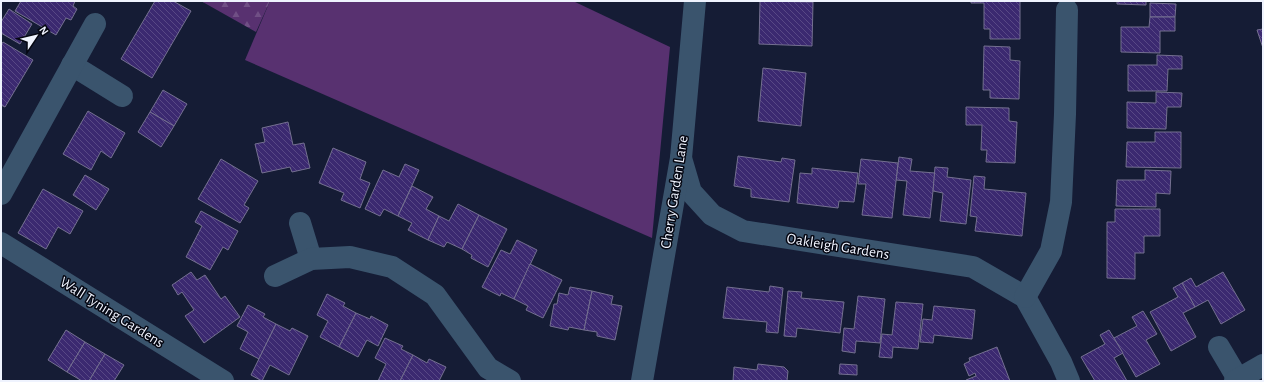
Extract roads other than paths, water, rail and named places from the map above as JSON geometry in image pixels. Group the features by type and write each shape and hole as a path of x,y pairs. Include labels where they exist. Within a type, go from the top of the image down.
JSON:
{"street":[{"name":"Cherry Garden Lane","path":"642,381 681,158 695,1"},
{"path":"1067,10 1065,114 1061,202 1051,251 1025,297 1061,362 1069,381"},
{"path":"1,194 95,24"},
{"path":"72,65 122,96"},
{"name":"Oakleigh Gardens","path":"681,158 691,192 712,215 743,231 973,267 1025,297"},
{"path":"300,223 311,259"},
{"name":"Wall Tyning Gardens","path":"1,243 223,381"},
{"path":"275,276 311,259 350,257 392,267 435,294 488,368 510,381"},
{"path":"1219,347 1236,380 1263,365"}]}
